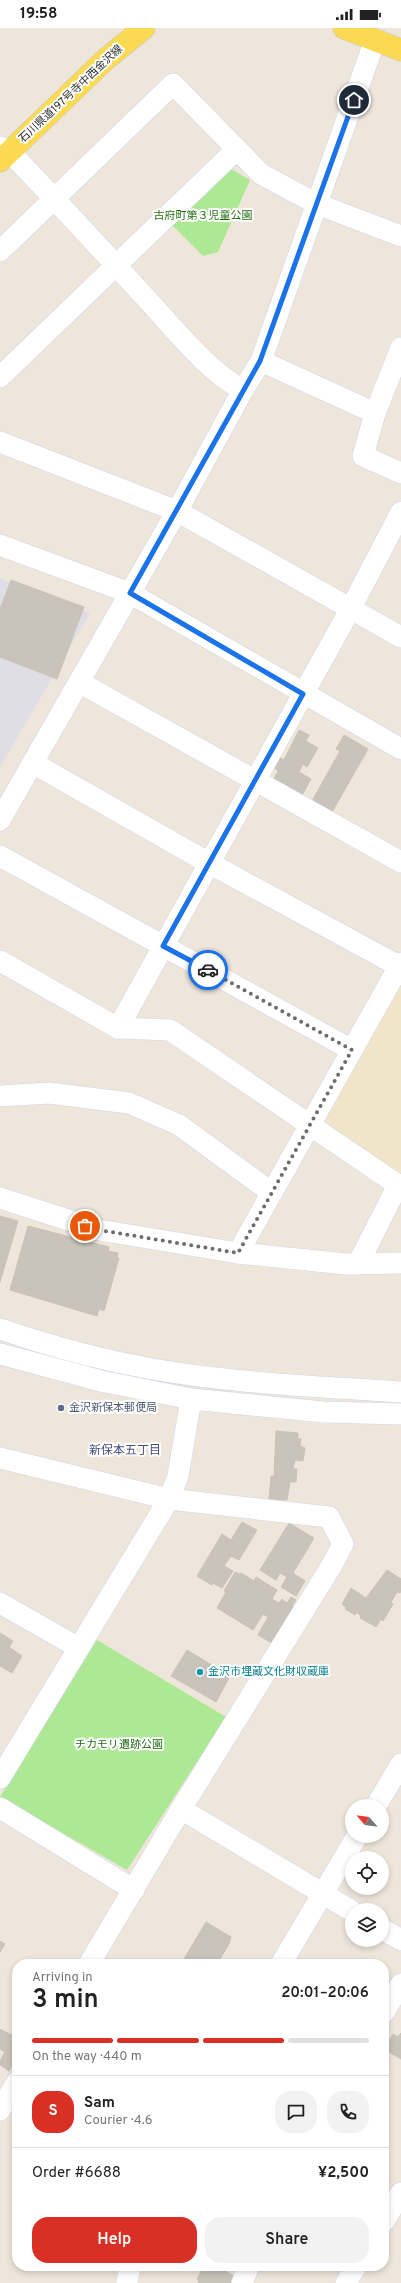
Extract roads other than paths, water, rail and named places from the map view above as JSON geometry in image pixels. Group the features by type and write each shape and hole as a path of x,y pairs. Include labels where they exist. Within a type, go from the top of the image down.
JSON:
{"main road":[{"name":"石川県道197号寺中西金沢線","path":"3,153 106,59 144,28"},
{"path":"344,28 401,50"}],"street":[{"path":"0,820 177,511 260,361 375,40"},
{"path":"0,251 173,84 261,174 317,204 401,236"},
{"path":"0,377 237,149"},
{"path":"3,153 55,198 179,335 228,383 243,390"},
{"path":"401,348 375,413 363,456 401,473"},
{"path":"260,361 375,413"},
{"path":"0,442 177,511 401,637"},
{"path":"118,1028 351,608 394,542 401,512"},
{"path":"0,545 130,593 303,694 401,749"},
{"path":"79,682 255,779 401,862"},
{"path":"33,763 209,863 400,965 238,1253"},
{"path":"0,856 352,1050"},
{"path":"0,960 118,1028 170,1030 399,1186 358,1264"},
{"path":"0,1096 48,1093 129,1103 179,1125 272,1193"},
{"path":"0,1198 99,1230 238,1253 358,1264 401,1263"},
{"path":"0,1329 38,1342 149,1368 234,1380 401,1392"},
{"path":"0,1354 101,1381 191,1399 323,1412 401,1414"},
{"path":"0,1778 169,1499 178,1476 191,1399"},
{"path":"0,1458 169,1499 329,1517 343,1544 332,1565 195,1788 180,1809 134,1890 92,1959"},
{"path":"0,1604 79,1648"},
{"path":"380,1799 401,1764"},
{"path":"0,1808 134,1890"},
{"path":"180,1809 345,1907"},
{"path":"284,1959 354,1843"},
{"path":"389,1932 401,1940"},
{"path":"389,2004 401,1984"},
{"path":"0,2110 12,2090"},
{"path":"389,2213 400,2196"},
{"path":"127,2283 129,2271"},
{"path":"242,2283 247,2271"},
{"path":"346,2283 353,2271"}],"place":[{"name":"金沢新保本郵便局","path":"61,1408"},
{"name":"金沢市埋蔵文化財収蔵庫","path":"200,1672"}],"district":[{"name":"新保本五丁目","path":"125,1451"}],"park label":[{"name":"古府町第３児童公園","path":"203,216"},
{"name":"チカモリ遺跡公園","path":"119,1745"}]}
